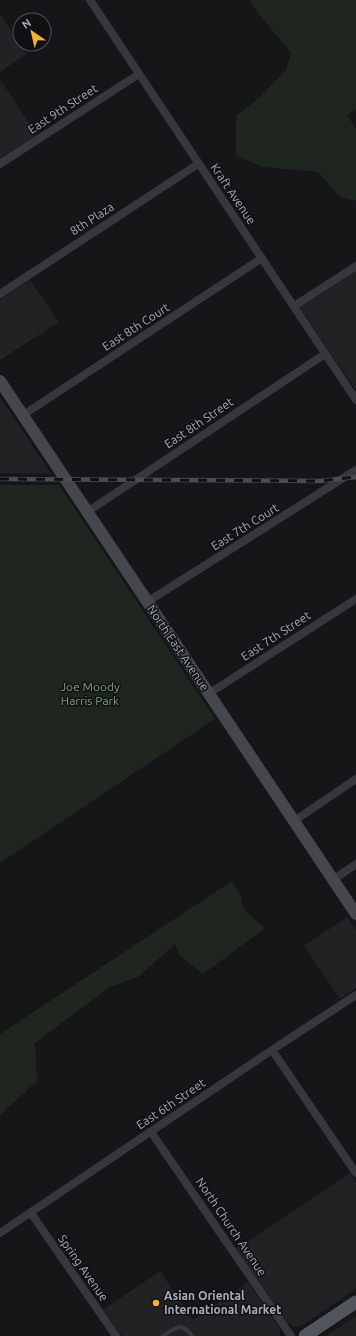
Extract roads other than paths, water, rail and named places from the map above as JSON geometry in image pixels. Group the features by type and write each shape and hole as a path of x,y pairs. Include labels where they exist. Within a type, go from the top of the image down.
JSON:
{"main road":[{"name":"North East Avenue","path":"0,381 356,914"},
{"path":"305,1336 356,1302"}],"street":[{"name":"Kraft Avenue","path":"90,0 356,400"},
{"name":"East 9th Street","path":"0,164 139,74"},
{"name":"8th Plaza","path":"0,294 198,164"},
{"name":"East 8th Court","path":"23,415 262,258"},
{"path":"294,306 356,266"},
{"name":"East 8th Street","path":"87,512 325,354"},
{"name":"East 7th Court","path":"147,602 356,470"},
{"name":"East 7th Street","path":"208,694 356,599"},
{"path":"294,821 356,779"},
{"path":"333,880 356,864"},
{"name":"East 6th Street","path":"0,1233 356,995"},
{"path":"272,1050 356,1174"},
{"name":"North Church Avenue","path":"151,1132 291,1336"},
{"name":"Spring Avenue","path":"31,1213 116,1336"}],"lane":[{"path":"164,1336 175,1328 182,1327 187,1329 192,1336"}],"railway":[{"path":"0,479 320,481 356,477"}],"place":[{"name":"Asian Oriental International Market","path":"156,1303"}],"park label":[{"name":"Joe Moody Harris Park","path":"90,694"}]}
